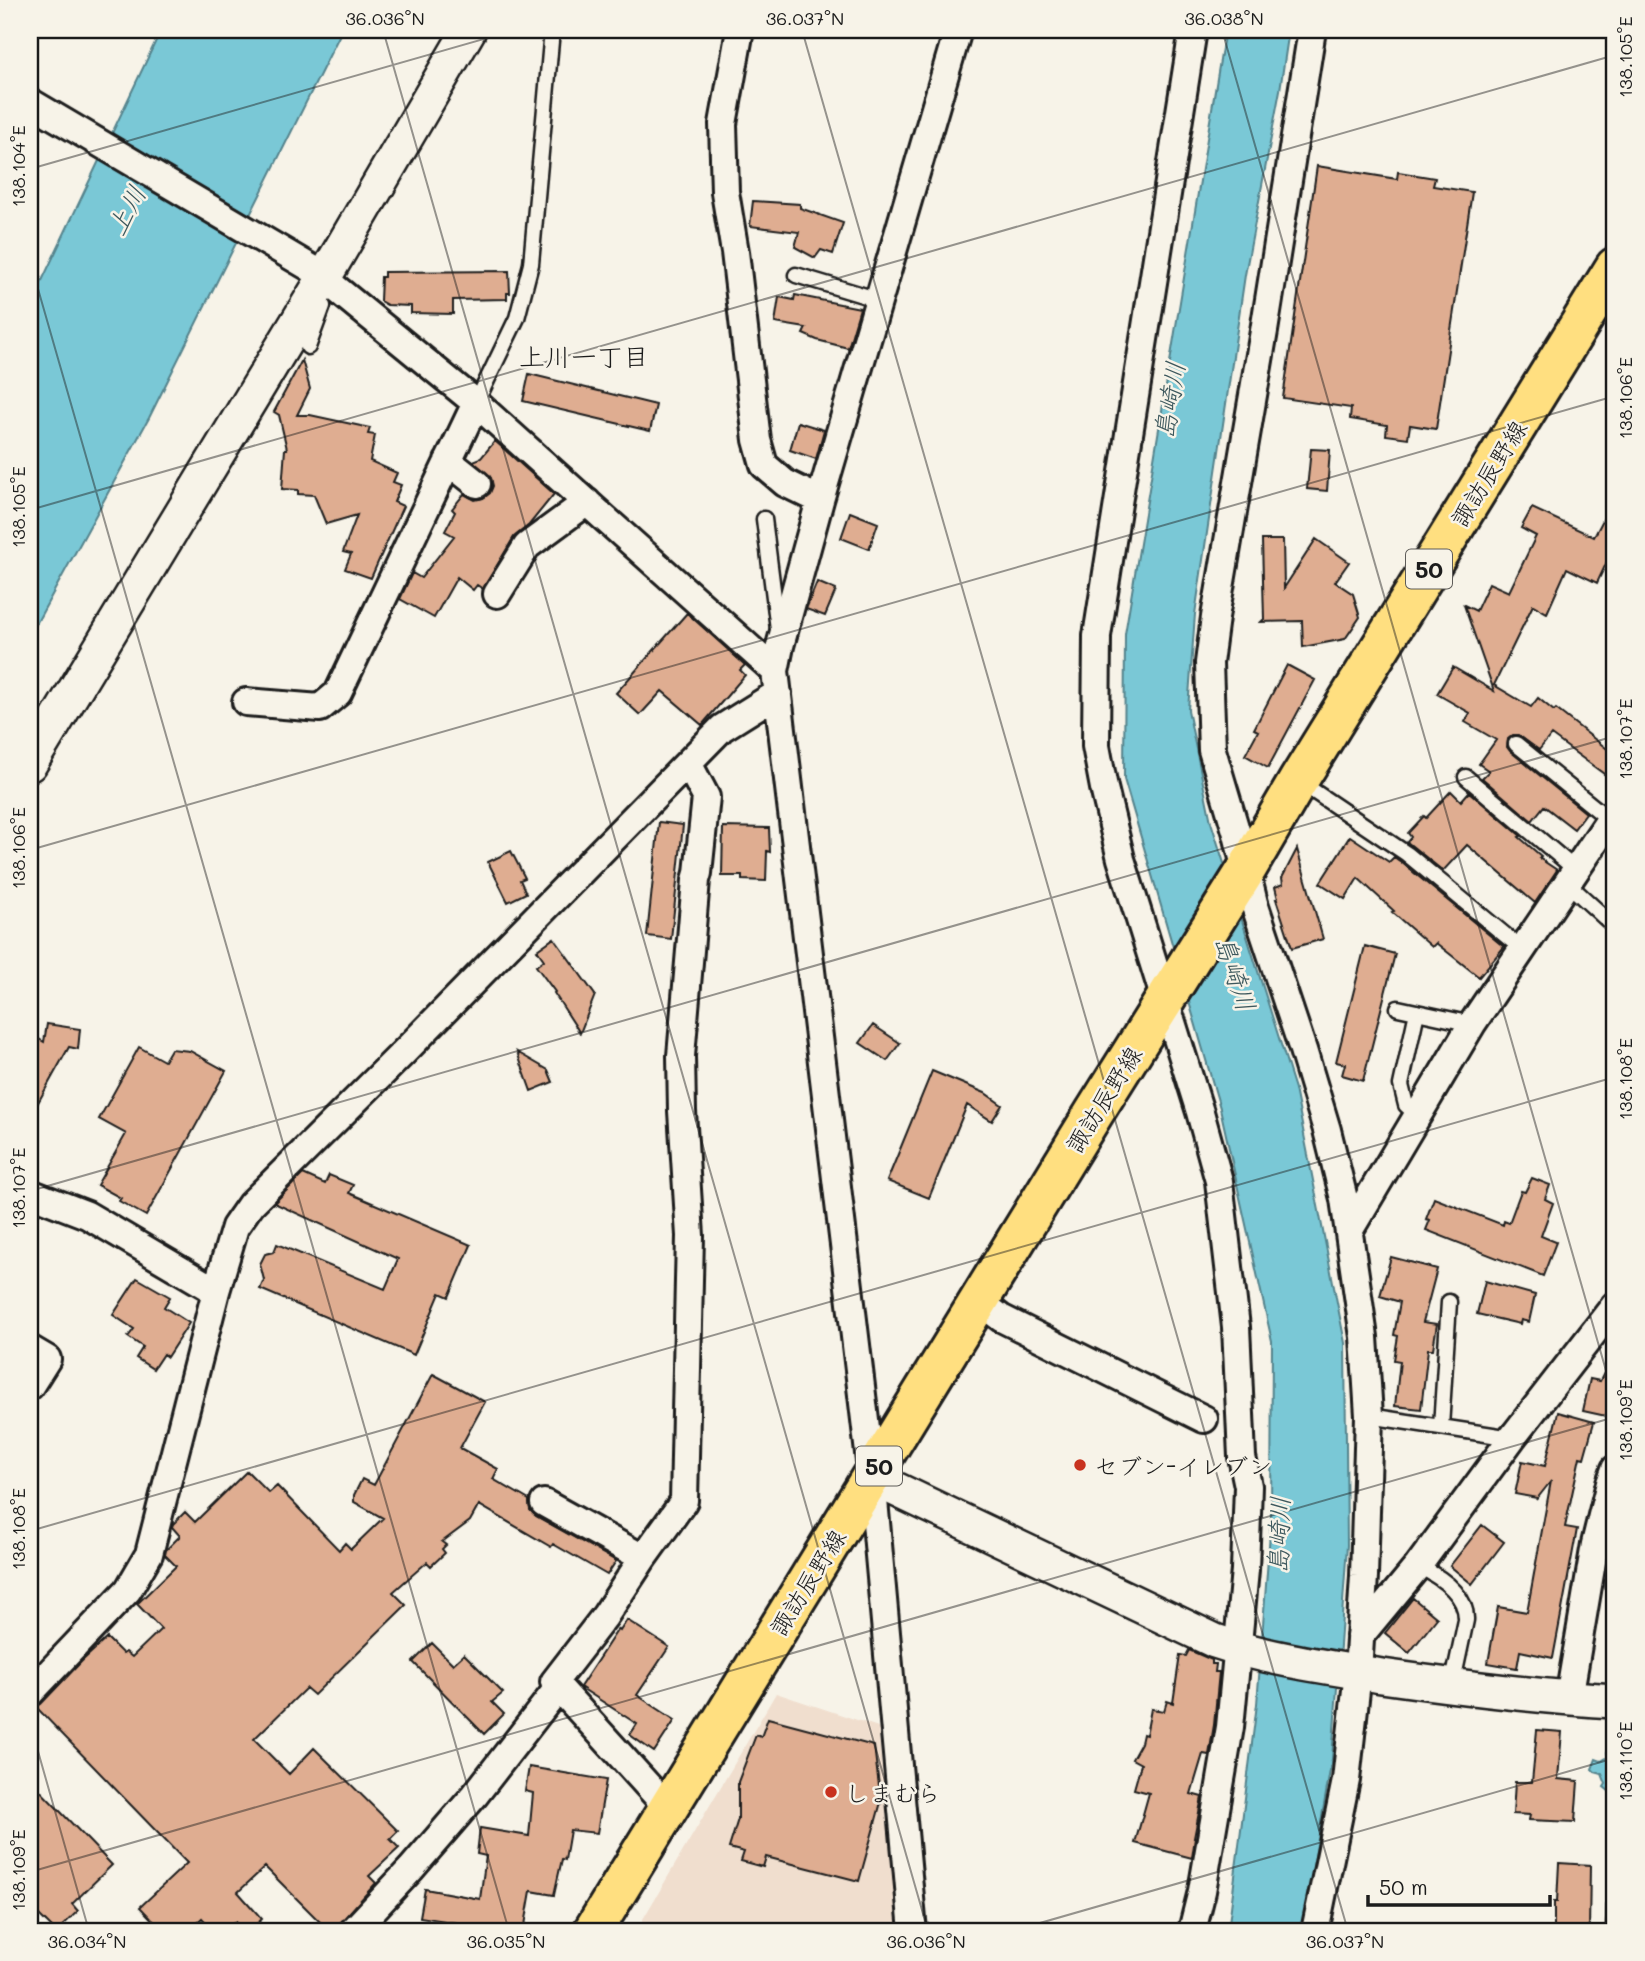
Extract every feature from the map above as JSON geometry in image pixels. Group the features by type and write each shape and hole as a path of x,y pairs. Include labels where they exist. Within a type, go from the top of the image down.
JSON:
{"main road":[{"name":"諏訪辰野線","path":"593,1931 1615,267"}],"street":[{"path":"30,764 468,30"},
{"path":"740,30 723,124 726,192 757,440 764,465 785,483 820,500"},
{"path":"913,1931 872,1478 778,670 820,500 958,30"},
{"path":"1192,1931 1202,1891 1243,1650 1248,1486 1242,1457 1236,1327 1219,1181 1168,996 1121,859 1096,746 1097,636 1193,30"},
{"path":"1312,30 1209,663 1212,750 1237,834 1242,877 1327,1130 1344,1199 1364,1336 1369,1416 1360,1636 1352,1671 1346,1780 1315,1931"},
{"path":"30,102 322,276 476,403 778,670"},
{"path":"246,702 320,708 338,694 476,403"},
{"path":"448,461 477,484"},
{"path":"497,594 527,546 587,502"},
{"path":"30,1693 128,1590 149,1553 216,1291 235,1227 251,1204 778,670"},
{"path":"668,1808 554,1682 605,1616 684,1501 690,1236 681,1056 706,797 688,763"},
{"path":"1349,1231 1472,1024 1612,821"},
{"path":"30,1193 87,1215 216,1291"},
{"path":"979,1301 1001,1318 1204,1419"},
{"path":"1360,1636 1418,1566 1512,1437 1615,1305"},
{"path":"30,1349 47,1359 30,1386"},
{"path":"872,1478 1203,1636 1243,1650 1352,1671 1452,1686 1615,1701"},
{"path":"1569,1698 1613,1478"},
{"path":"544,1503 643,1558"},
{"path":"353,1931 467,1804 558,1688"}],"lane":[{"path":"476,403 517,318 531,264 552,30"},
{"path":"796,275 879,300"},
{"path":"308,347 322,276"},
{"path":"764,519 778,670"},
{"path":"1516,744 1612,821"},
{"path":"1466,777 1572,877 1615,927"},
{"path":"1298,781 1407,854 1522,949"},
{"path":"1398,1008 1472,1024"},
{"path":"1417,1013 1401,1085 1406,1105 1418,1116"},
{"path":"1441,1427 1450,1302"},
{"path":"1369,1416 1512,1437"},
{"path":"1418,1566 1434,1573 1460,1597 1467,1609 1452,1686"},
{"path":"1614,1931 1615,1904"}],"shaded area":[{"path":"776,1693 878,1727 898,1931 636,1931"}],"water":[{"name":"上川","path":"161,30 342,30 149,418 30,635 30,306"},
{"name":"島崎川","path":"1225,30 1289,30 1245,275 1195,614 1188,710 1211,822 1295,1089 1345,1343 1347,1545 1332,1759 1302,1931 1228,1931 1257,1704 1271,1519 1272,1341 1220,1108 1124,779 1125,634"},
{"path":"1612,1745 1615,1746 1615,1757 1609,1765 1615,1782 1614,1789 1609,1791 1604,1787 1606,1784 1602,1774 1592,1769 1596,1759 1601,1761 1608,1757 1607,1752"}],"building":[{"path":"1317,166 1397,179 1398,172 1435,178 1433,186 1472,192 1436,429 1410,425 1408,438 1386,435 1387,425 1350,419 1351,408 1283,398"},
{"path":"753,201 800,204 800,208 843,223 833,254 821,250 815,258 795,247 799,232 750,226"},
{"path":"509,271 510,293 507,293 507,299 453,300 453,314 411,313 411,306 387,305 380,301 381,277 384,277 384,272"},
{"path":"795,295 860,308 848,348 803,334 806,328 775,323 779,297 794,300"},
{"path":"302,360 310,389 297,415 310,415 370,428 368,434 375,435 370,461 397,473 393,482 401,485 394,502 403,506 371,578 345,569 351,554 343,552 357,515 326,524 314,495 282,489 287,449 279,415 274,412"},
{"path":"529,374 656,405 650,431 523,401"},
{"path":"798,422 824,430 816,459 790,450"},
{"path":"495,441 554,494 529,525 514,537 483,589 477,585 473,590 457,577 434,618 400,599 412,573 421,578 454,536 445,531 455,512 452,509 464,494 475,500 490,493 493,486 491,478 473,461 481,458"},
{"path":"1311,449 1330,450 1327,491 1307,489"},
{"path":"1615,497 1615,545 1597,583 1567,568 1547,613 1533,605 1494,685 1531,707 1538,698 1615,755 1615,782 1551,735 1539,750 1518,735 1508,739 1507,747 1510,751 1586,813 1574,829 1544,806 1532,821 1482,778 1489,771 1479,764 1496,740 1465,722 1470,713 1437,694 1453,667 1494,691 1464,605 1476,611 1489,583 1509,592 1536,536 1521,528 1532,508 1594,537"},
{"path":"850,512 878,523 869,549 841,538"},
{"path":"1316,539 1349,562 1335,582 1353,594 1360,617 1345,639 1303,647 1302,621 1261,622 1264,619 1262,540 1283,540 1284,588"},
{"path":"817,582 836,590 825,616 806,609"},
{"path":"687,613 745,665 740,670 745,675 702,725 662,691 640,715 616,693"},
{"path":"1287,665 1315,680 1268,768 1245,755 1258,731 1254,729"},
{"path":"1451,791 1461,801 1469,792 1521,836 1519,837 1541,856 1539,858 1557,870 1535,903 1467,845 1443,871 1407,842 1411,837 1408,833"},
{"path":"659,822 683,825 671,939 647,936"},
{"path":"723,827 769,828 770,852 767,851 766,881 742,880 742,876 722,876"},
{"path":"1350,836 1389,862 1394,857 1401,862 1504,947 1479,977 1436,943 1432,947 1358,878 1345,899 1320,883"},
{"path":"1297,849 1323,939 1292,948 1276,899 1275,887 1283,884 1282,878"},
{"path":"511,851 525,878 520,880 526,893 508,902 488,862"},
{"path":"554,938 595,995 580,1033 536,966 544,960 537,950"},
{"path":"1365,946 1395,954 1363,1081 1342,1075 1345,1064 1336,1062"},
{"path":"47,1024 80,1029 78,1049 69,1047 30,1117 30,1034 44,1042"},
{"path":"873,1025 900,1043 887,1061 860,1043"},
{"path":"139,1047 164,1061 171,1049 190,1051 226,1071 146,1216 97,1185 126,1134 99,1119"},
{"path":"517,1052 548,1070 553,1082 531,1091"},
{"path":"932,1071 985,1093 1002,1105 992,1121 967,1105 929,1198 887,1181"},
{"path":"303,1174 325,1184 329,1175 353,1185 349,1193 471,1245 449,1297 440,1293 414,1355 260,1289 264,1280 260,1264 265,1254 274,1252 277,1244 385,1289 398,1259 274,1203"},
{"path":"1532,1178 1550,1185 1545,1199 1553,1203 1541,1236 1556,1242 1543,1276 1426,1230 1430,1220 1426,1219 1434,1198 1503,1225 1504,1221 1509,1223 1521,1191 1525,1192"},
{"path":"1391,1257 1437,1269 1423,1322 1437,1324 1433,1349 1428,1349 1421,1409 1395,1406 1400,1361 1394,1360 1398,1336 1394,1335 1400,1302 1380,1296"},
{"path":"137,1278 170,1297 164,1307 189,1323 167,1357 163,1354 153,1369 136,1358 143,1347 128,1337 134,1329 113,1315"},
{"path":"1485,1281 1535,1295 1529,1322 1521,1320 1520,1324 1477,1314"},
{"path":"1615,1351 1615,1418 1583,1411 1590,1379 1600,1381"},
{"path":"433,1374 485,1402 460,1448 498,1469 493,1479 529,1500 530,1510 536,1516 616,1561 607,1575 553,1544 551,1547 479,1505 470,1521 442,1542 446,1545 442,1549 445,1553 431,1566 427,1562 393,1592 406,1605 314,1695 306,1688 254,1739 289,1774 314,1748 398,1831 390,1839 399,1848 369,1876 376,1883 333,1931 329,1931 265,1867 238,1892 262,1919 249,1931 244,1931 235,1922 225,1931 214,1931 202,1918 188,1931 163,1931 140,1907 187,1863 36,1707 107,1638 123,1654 126,1652 132,1657 161,1629 137,1604 176,1566 165,1555 166,1550 180,1536 172,1527 173,1524 185,1512 195,1522 247,1471 269,1493 277,1486 339,1550 345,1543 351,1549 383,1518 354,1502 354,1495 362,1479 374,1485"},
{"path":"1558,1412 1594,1422 1584,1458 1580,1457 1565,1527 1577,1529 1553,1658 1520,1651 1517,1668 1488,1663 1498,1607 1527,1612 1551,1481 1536,1500 1537,1498 1515,1494 1522,1461 1545,1466"},
{"path":"1482,1525 1504,1542 1472,1584 1450,1566"},
{"path":"1413,1598 1437,1618 1409,1653 1385,1633"},
{"path":"627,1620 669,1647 637,1695 675,1720 654,1752 630,1735 637,1724 580,1687 618,1629 620,1631"},
{"path":"432,1643 453,1664 464,1654 503,1693 492,1702 504,1714 484,1734 413,1662"},
{"path":"1189,1650 1212,1660 1212,1664 1216,1664 1215,1672 1219,1672 1209,1755 1203,1754 1191,1794 1202,1797 1192,1858 1135,1843 1149,1793 1134,1789 1141,1764 1132,1759 1143,1734 1146,1735 1151,1709 1164,1711 1167,1701 1173,1703 1180,1655 1186,1656"},
{"path":"768,1718 874,1746 881,1802 859,1881 766,1857 763,1867 741,1861 744,1852 729,1848 738,1819 738,1782 756,1735 761,1737"},
{"path":"1537,1730 1562,1732 1558,1779 1578,1781 1575,1822 1529,1820 1530,1815 1513,1814 1515,1782 1532,1782"},
{"path":"529,1767 606,1780 597,1833 570,1830 565,1860 562,1859 554,1895 531,1891 524,1931 508,1931 420,1917 425,1889 480,1899 486,1856 477,1854 480,1828 529,1836 533,1793 525,1791"},
{"path":"30,1780 112,1865 72,1904 78,1911 57,1931 30,1906"},
{"path":"1559,1863 1590,1865 1589,1931 1554,1931 1554,1902 1557,1902"}],"place":[{"name":"セブン-イレブン","path":"1080,1465"},
{"name":"しまむら","path":"831,1792"}],"district":[{"name":"上川一丁目","path":"584,356"}]}
